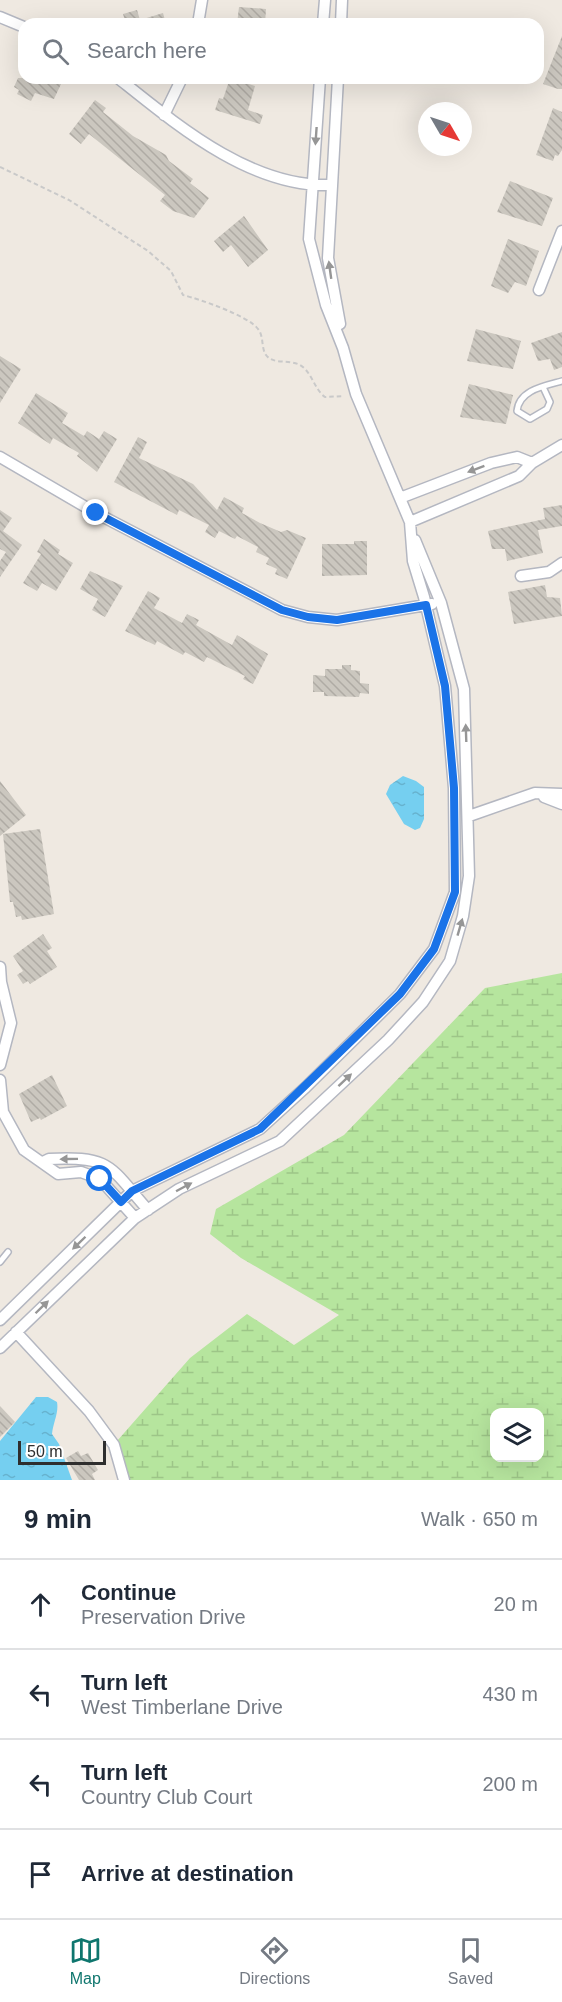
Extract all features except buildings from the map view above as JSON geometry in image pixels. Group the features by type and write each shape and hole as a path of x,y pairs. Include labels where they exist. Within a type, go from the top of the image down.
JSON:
{"street":[{"path":"199,18 202,0"},
{"path":"324,18 325,0"},
{"path":"341,18 342,0"},
{"path":"0,17 18,24"},
{"path":"125,84 164,115 252,171 312,186 331,185"},
{"path":"164,115 179,84"},
{"path":"0,1348 135,1218 179,1189 280,1141 388,1040 423,1002 450,961 463,916 469,876 464,689 441,603 355,392 343,348 326,305 309,238 320,84"},
{"path":"338,84 328,258 336,311 344,337 343,348"},
{"path":"539,290 562,231"},
{"path":"411,527 519,477 532,463 562,445"},
{"path":"0,457 96,513 282,610 308,617 337,620 441,603"},
{"path":"400,498 491,463 517,457 532,463"},
{"path":"0,1320 132,1191 260,1129 400,994 434,949 455,892 454,788 445,686 413,561 411,527"},
{"path":"521,576 549,572 562,562"},
{"path":"469,816 536,794 562,794"},
{"path":"536,794 562,804"},
{"path":"0,968 11,1023 0,1065"},
{"path":"0,1080 3,1112 24,1150 58,1174 81,1172 100,1179 135,1218"},
{"path":"43,1162 49,1159 93,1159 109,1166 148,1210"},
{"path":"16,1332 89,1411 114,1445 124,1480"}],"lane":[{"path":"543,387 550,402 547,409 530,419 522,416 517,411 518,403 524,395 543,387 562,381"},
{"path":"0,1262 8,1252"}],"path":[{"path":"0,166 69,200 148,251 171,271 183,296 200,299 254,324 260,331 265,354 276,361 292,362 305,369 325,397 334,399 355,392"}],"green space":[{"path":"562,973 562,1480 128,1480 117,1441 190,1358 247,1314 294,1345 339,1315 241,1258 210,1234 216,1209 344,1135 485,988"}],"water":[{"path":"403,776 424,787 424,819 420,828 415,830 404,824 386,794 390,785"},
{"path":"36,1397 48,1397 57,1402 52,1434 59,1444 72,1480 0,1480 0,1441"}],"route":[{"path":"96,513 282,610 308,617 337,620 426,605 445,686 454,788 455,892 434,949 400,994 260,1129 132,1191 121,1202 100,1179"}]}
